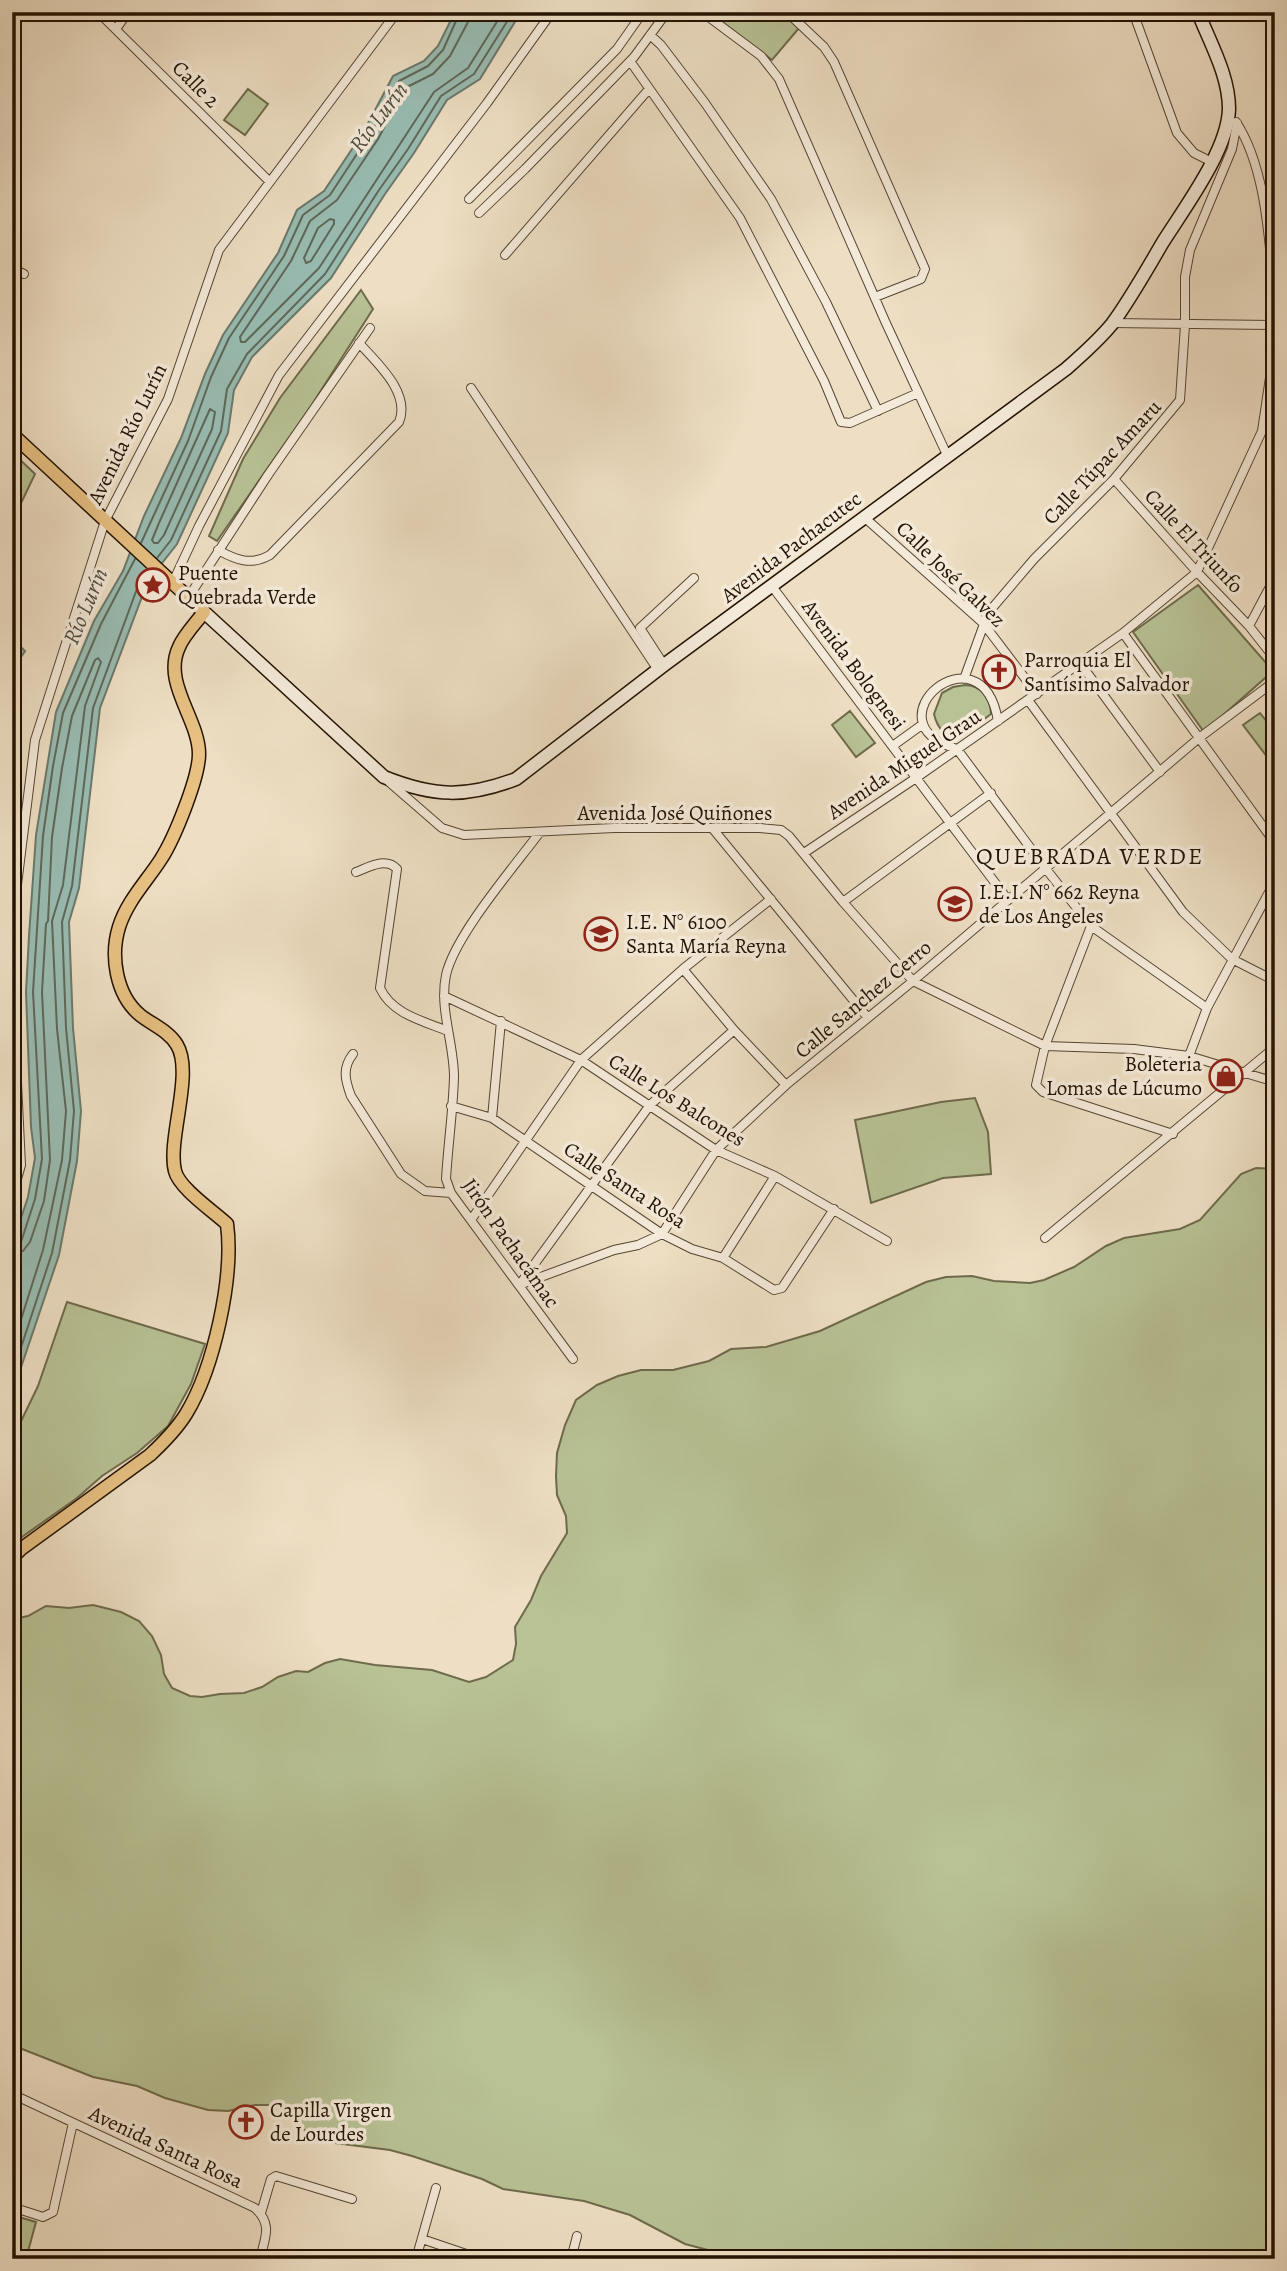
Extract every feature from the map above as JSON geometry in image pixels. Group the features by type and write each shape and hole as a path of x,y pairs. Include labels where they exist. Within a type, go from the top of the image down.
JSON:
{"main road":[{"name":"Avenida Pachacutec","path":"204,612 384,778 414,789 439,792 491,789 516,779 661,667 1066,369 1094,345 1112,323 1212,162 1227,126 1229,111 1224,76 1198,12"},
{"path":"12,434 204,612 179,647 174,665 180,693 195,731 199,754 194,779 163,856 129,905 119,928 115,958 119,982 127,1003 177,1045 182,1068 174,1150 175,1172 184,1186 227,1224 230,1245 225,1292 206,1371 187,1412 169,1437 150,1455 12,1558"}],"street":[{"name":"Calle 2","path":"98,12 270,182"},
{"path":"116,29 128,12"},
{"name":"Avenida Río Lurín","path":"12,925 35,740 109,525 168,399 219,250 397,12"},
{"path":"169,580 279,375 552,12"},
{"path":"469,199 617,49 643,12"},
{"path":"479,213 630,61 667,12"},
{"path":"702,12 761,56 779,79 947,455"},
{"path":"787,12 824,47 834,62 925,269 921,279 875,298"},
{"path":"1133,12 1177,133 1194,153 1212,162"},
{"path":"650,35 661,45 705,103 771,199 826,302 878,411"},
{"path":"630,61 740,218 824,381 841,422 850,423 918,393"},
{"path":"505,255 649,89"},
{"path":"1229,111 1247,139 1257,176 1275,299"},
{"name":"Calle Túpac Amaru","path":"964,679 988,613 1034,559 1114,480 1180,400 1183,390 1185,277 1190,250 1221,179 1232,149 1237,123"},
{"path":"12,268 24,274"},
{"path":"1112,323 1275,325"},
{"path":"188,597 370,328"},
{"path":"218,550 245,562 255,562 270,555 399,422 402,410 397,391 384,370 359,343"},
{"name":"Avenida Miguel Grau","path":"804,853 1123,633 1197,572 1258,442 1275,344"},
{"path":"471,388 661,667"},
{"name":"Calle El Triunfo","path":"1114,480 1250,626 1275,659"},
{"name":"Calle José Galvez","path":"863,517 983,623 1037,694"},
{"path":"1250,626 1275,577"},
{"path":"661,667 640,628 694,578"},
{"name":"Avenida Bolognesi","path":"771,585 894,745 1008,901"},
{"path":"1123,633 1275,843"},
{"path":"1080,663 1160,772"},
{"path":"998,721 993,700 986,689 964,679 941,683 925,701 922,712 928,735 934,741 957,749 1091,926 1207,1008"},
{"name":"Calle Sanchez Cerro","path":"662,1234 716,1150 786,1085 1199,738 1275,681"},
{"path":"1028,700 1183,912 1232,959 1275,981"},
{"path":"894,745 923,724"},
{"name":"Avenida José Quiñones","path":"384,778 432,820 451,832 464,835 614,828 781,830 789,835 843,902 913,981 1045,1046 1134,1049 1189,1056 1275,1082"},
{"path":"843,902 991,793"},
{"path":"713,829 868,1018"},
{"name":"Jirón Pachacámac","path":"540,832 480,913 454,954 446,975 444,996 454,1075 446,1179 451,1193 573,1359"},
{"path":"356,873 388,863 397,870 380,988 385,998 401,1011 448,1031"},
{"path":"1189,1056 1207,1008 1275,881"},
{"path":"471,1220 581,1060 683,969 771,899"},
{"path":"1091,926 1045,1046 1036,1084 1043,1092 1173,1134"},
{"path":"683,969 734,1031 786,1085"},
{"path":"12,980 21,1165 12,1196"},
{"name":"Calle Los Balcones","path":"444,996 581,1060 716,1150 775,1176 887,1241"},
{"path":"492,1118 501,1021"},
{"path":"519,1284 650,1105 734,1031"},
{"path":"1045,1238 1275,1047"},
{"path":"353,1054 345,1069 351,1096 401,1174 425,1191 451,1193"},
{"name":"Calle Santa Rosa","path":"451,1105 492,1118 662,1234 692,1249 723,1258 774,1290 782,1288 834,1209"},
{"path":"723,1258 775,1176"},
{"path":"519,1284 614,1250 638,1245 662,1234"},
{"name":"Avenida Santa Rosa","path":"12,2094 255,2208 261,2213 267,2226 260,2259"},
{"path":"12,2207 43,2217 53,2212 73,2123"},
{"path":"261,2213 271,2179 276,2176 352,2199"},
{"path":"416,2259 436,2188"},
{"path":"571,2259 577,2236"},
{"path":"422,2239 481,2259"}],"green space":[{"path":"715,12 781,12 799,28 772,60 713,15"},
{"path":"248,89 268,104 245,135 224,120"},
{"path":"361,290 373,309 311,406 217,541 209,536 243,459 280,398"},
{"path":"12,452 35,474 12,522"},
{"path":"1198,585 1273,671 1204,732 1133,632"},
{"path":"965,685 976,687 984,694 991,714 959,738 949,736 937,723 934,714 942,693"},
{"path":"850,711 875,743 856,757 832,725"},
{"path":"1260,713 1275,732 1275,753 1268,758 1243,725"},
{"path":"975,1098 988,1132 991,1174 943,1178 871,1203 855,1120 941,1102"},
{"path":"1256,1168 1275,1169 1275,2259 742,2259 685,2244 630,2215 584,2201 503,2189 482,2179 412,2156 390,2150 335,2143 311,2135 297,2124 288,2112 272,2105 255,2105 228,2111 208,2110 165,2098 137,2086 93,2077 12,2045 14,1619 28,1616 46,1606 69,1608 93,1605 121,1612 139,1621 152,1636 161,1655 164,1674 172,1688 190,1696 244,1693 262,1687 278,1677 296,1671 308,1672 340,1659 432,1670 469,1682 486,1677 513,1660 515,1627 567,1533 566,1516 557,1495 557,1453 576,1400 597,1385 641,1370 673,1370 709,1361 731,1349 766,1347 820,1331 926,1282 946,1277 972,1276 994,1281 1030,1283 1044,1280 1074,1267 1106,1246 1124,1238 1180,1229 1200,1220 1241,1174"},
{"path":"67,1302 205,1344 191,1384 168,1426 137,1453 12,1544 12,1440 38,1386"},
{"path":"12,2215 36,2222 26,2259 12,2259"}],"water":[{"name":"Río Lurín","path":"455,12 521,12 480,79 447,100 331,278 252,357 234,390 228,433 177,544 148,581 100,708 79,888 69,922 73,1028 81,1111 77,1161 59,1255 12,1394 12,1245 28,1197 35,1158 31,1127 26,992 29,936 36,835 56,712 94,621 123,571 144,516 181,438 223,335 278,253 297,210 324,191 364,131 393,76 424,61 438,46"},
{"path":"12,647 25,651 12,670"}],"place":[{"name":"Puente Quebrada Verde","path":"153,585"},
{"name":"Parroquia El Santísimo Salvador","path":"999,672"},
{"name":"I.E.I. N° 662 Reyna de Los Angeles","path":"955,904"},
{"name":"I.E. N° 6100 Santa María Reyna","path":"601,934"},
{"name":"Boleteria Lomas de Lúcumo","path":"1226,1076"},
{"name":"Capilla Virgen de Lourdes","path":"246,2122"}],"district":[{"name":"QUEBRADA VERDE","path":"1090,856"}]}
